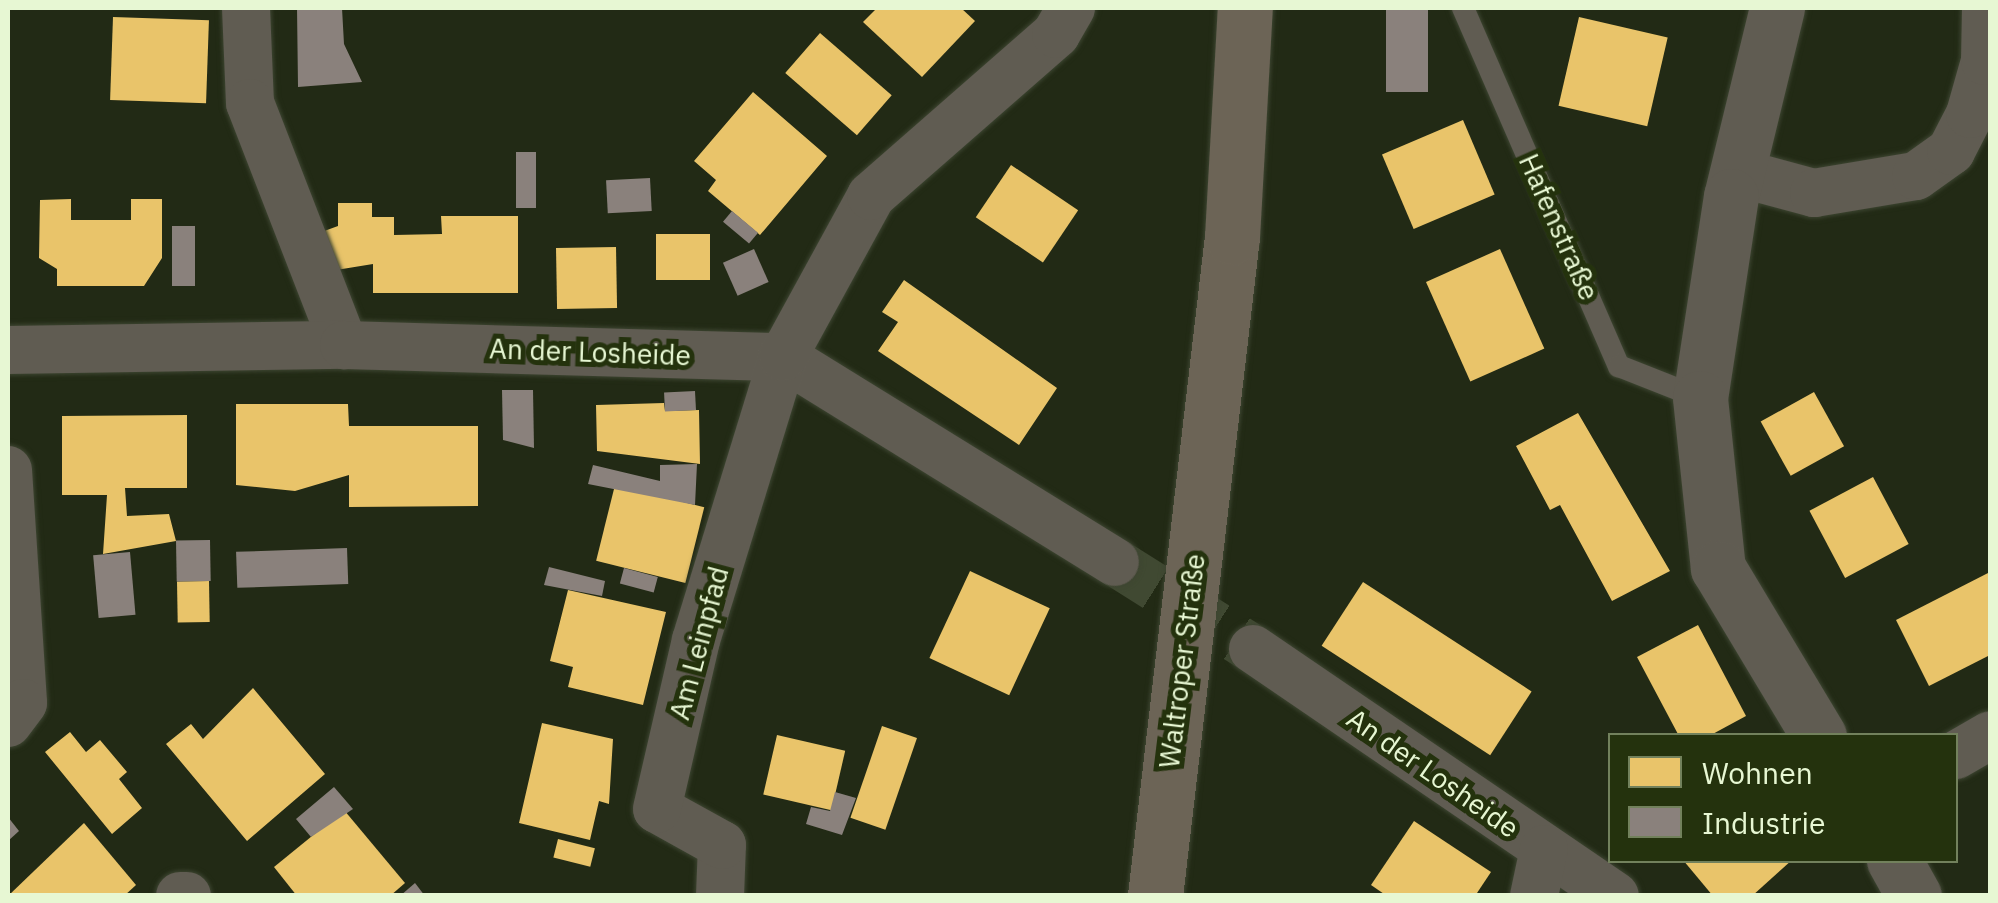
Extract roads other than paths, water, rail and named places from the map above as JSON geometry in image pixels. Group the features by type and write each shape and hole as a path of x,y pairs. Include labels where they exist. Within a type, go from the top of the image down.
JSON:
{"main road":[{"name":"Waltroper Straße","path":"1208,427 1218,8"},
{"name":"Waltroper Straße","path":"1155,896 1208,427 1246,8"}],"street":[{"path":"246,8 250,102 344,346"},
{"path":"1072,8 1056,34 871,196 783,357 1115,562"},
{"path":"1777,8 1736,172 1700,398 1718,568 1817,733"},
{"path":"1736,172 1814,193 1916,176 1951,151 1970,114 1986,61 1986,8"},
{"name":"An der Losheide","path":"8,350 344,346 783,357"},
{"name":"Am Leinpfad","path":"720,896 722,846 657,810 696,640 783,357"},
{"path":"8,470 23,703 8,723"},
{"name":"An der Losheide","path":"1252,649 1615,896"},
{"path":"1958,754 1990,734"},
{"path":"1534,896 1544,849"},
{"path":"1896,863 1914,896"}],"lane":[{"name":"Hafenstraße","path":"1463,8 1619,366 1700,398"}],"tunnel":[{"path":"1115,562 1253,649"}]}
